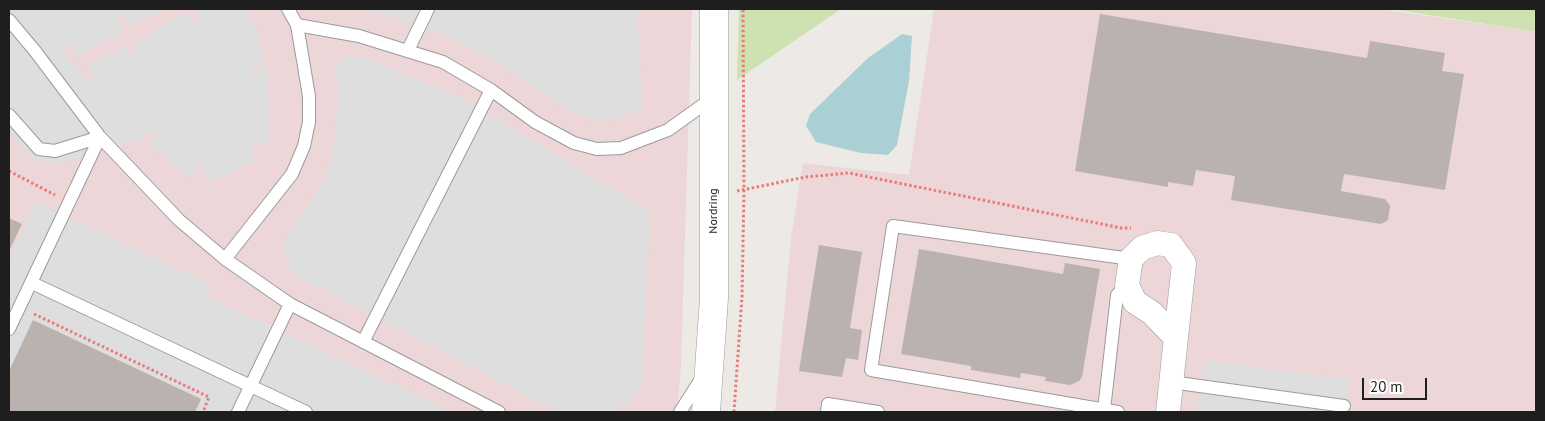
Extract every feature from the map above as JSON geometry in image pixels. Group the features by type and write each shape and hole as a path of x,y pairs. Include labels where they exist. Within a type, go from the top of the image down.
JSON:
{"street":[{"name":"Nordring","path":"706,412 714,298 714,9"},
{"path":"1168,412 1184,263 1171,245 1158,243 1142,248 1131,259 1127,285 1135,302 1152,313 1175,337"}],"lane":[{"path":"225,259 292,174 304,146 309,122 309,96 297,26 288,9"},
{"path":"408,50 428,9"},
{"path":"9,20 100,136 179,220 225,259 290,304 499,412"},
{"path":"297,26 360,36 443,62 491,90 536,122 566,139 597,149 621,148 668,130 714,97"},
{"path":"363,342 491,90"},
{"path":"9,115 39,149 55,151 100,136"},
{"path":"9,329 100,136"},
{"path":"1118,412 871,370 893,226 1131,259"},
{"path":"32,283 306,412"},
{"path":"1104,410 1117,295 1127,285"},
{"path":"238,412 290,304"},
{"path":"680,412 693,395 710,364"},
{"path":"1171,382 1344,406"},
{"path":"827,412 828,404 878,412"}],"path":[{"path":"734,412 742,298 744,190 743,9"},
{"path":"715,198 806,177 849,173 1121,228 1141,228"},
{"path":"20,307 209,397 203,412"}],"shaded area":[{"path":"9,9 692,9 681,366 677,412 9,412"},
{"path":"9,9 164,9 129,27 123,14 116,20 123,32 78,56 67,42 63,49 87,81 93,78 87,66 126,46 132,59 138,55 133,44 185,12 193,24 199,21 194,9 243,9 253,20 265,64 250,67 251,71 267,69 270,144 253,144 250,148 256,160 209,183 201,168 196,168 189,178 148,143 159,134 154,132 140,139 56,163 40,162 27,153 9,130"},
{"path":"366,9 637,9 642,109 609,120 594,121 572,112 484,55 442,34"},
{"path":"934,9 1380,9 1536,32 1536,412 775,412 791,238 803,163 909,175"},
{"path":"345,56 365,58 465,99 650,212 642,378 636,393 625,405 613,412 564,412 541,403 295,275 286,261 284,244 323,181 334,152 338,92 335,65"},
{"path":"36,202 213,285 207,297 452,412 195,412 201,399 33,320 9,371 9,261"},
{"path":"1204,360 1350,380 1346,412 1197,412"}],"green space":[{"path":"739,9 841,9 737,80"},
{"path":"1391,9 1536,9 1536,32"}],"water":[{"path":"902,34 912,36 909,81 897,145 888,155 861,153 816,142 806,126 810,114 868,58"}],"building":[{"path":"1100,14 1367,58 1370,41 1445,53 1442,71 1464,74 1445,190 1344,174 1341,191 1385,199 1390,206 1388,220 1381,224 1231,200 1235,176 1196,170 1193,186 1168,182 1168,187 1075,171"},
{"path":"9,218 22,224 9,251"},
{"path":"819,245 862,252 850,328 862,330 858,360 846,358 842,377 799,371"},
{"path":"919,249 1063,274 1065,263 1100,269 1082,377 1079,381 1070,385 1045,381 1046,377 1021,373 1020,378 971,370 971,366 901,354"},
{"path":"33,320 201,399 195,412 9,412 9,371"}]}
